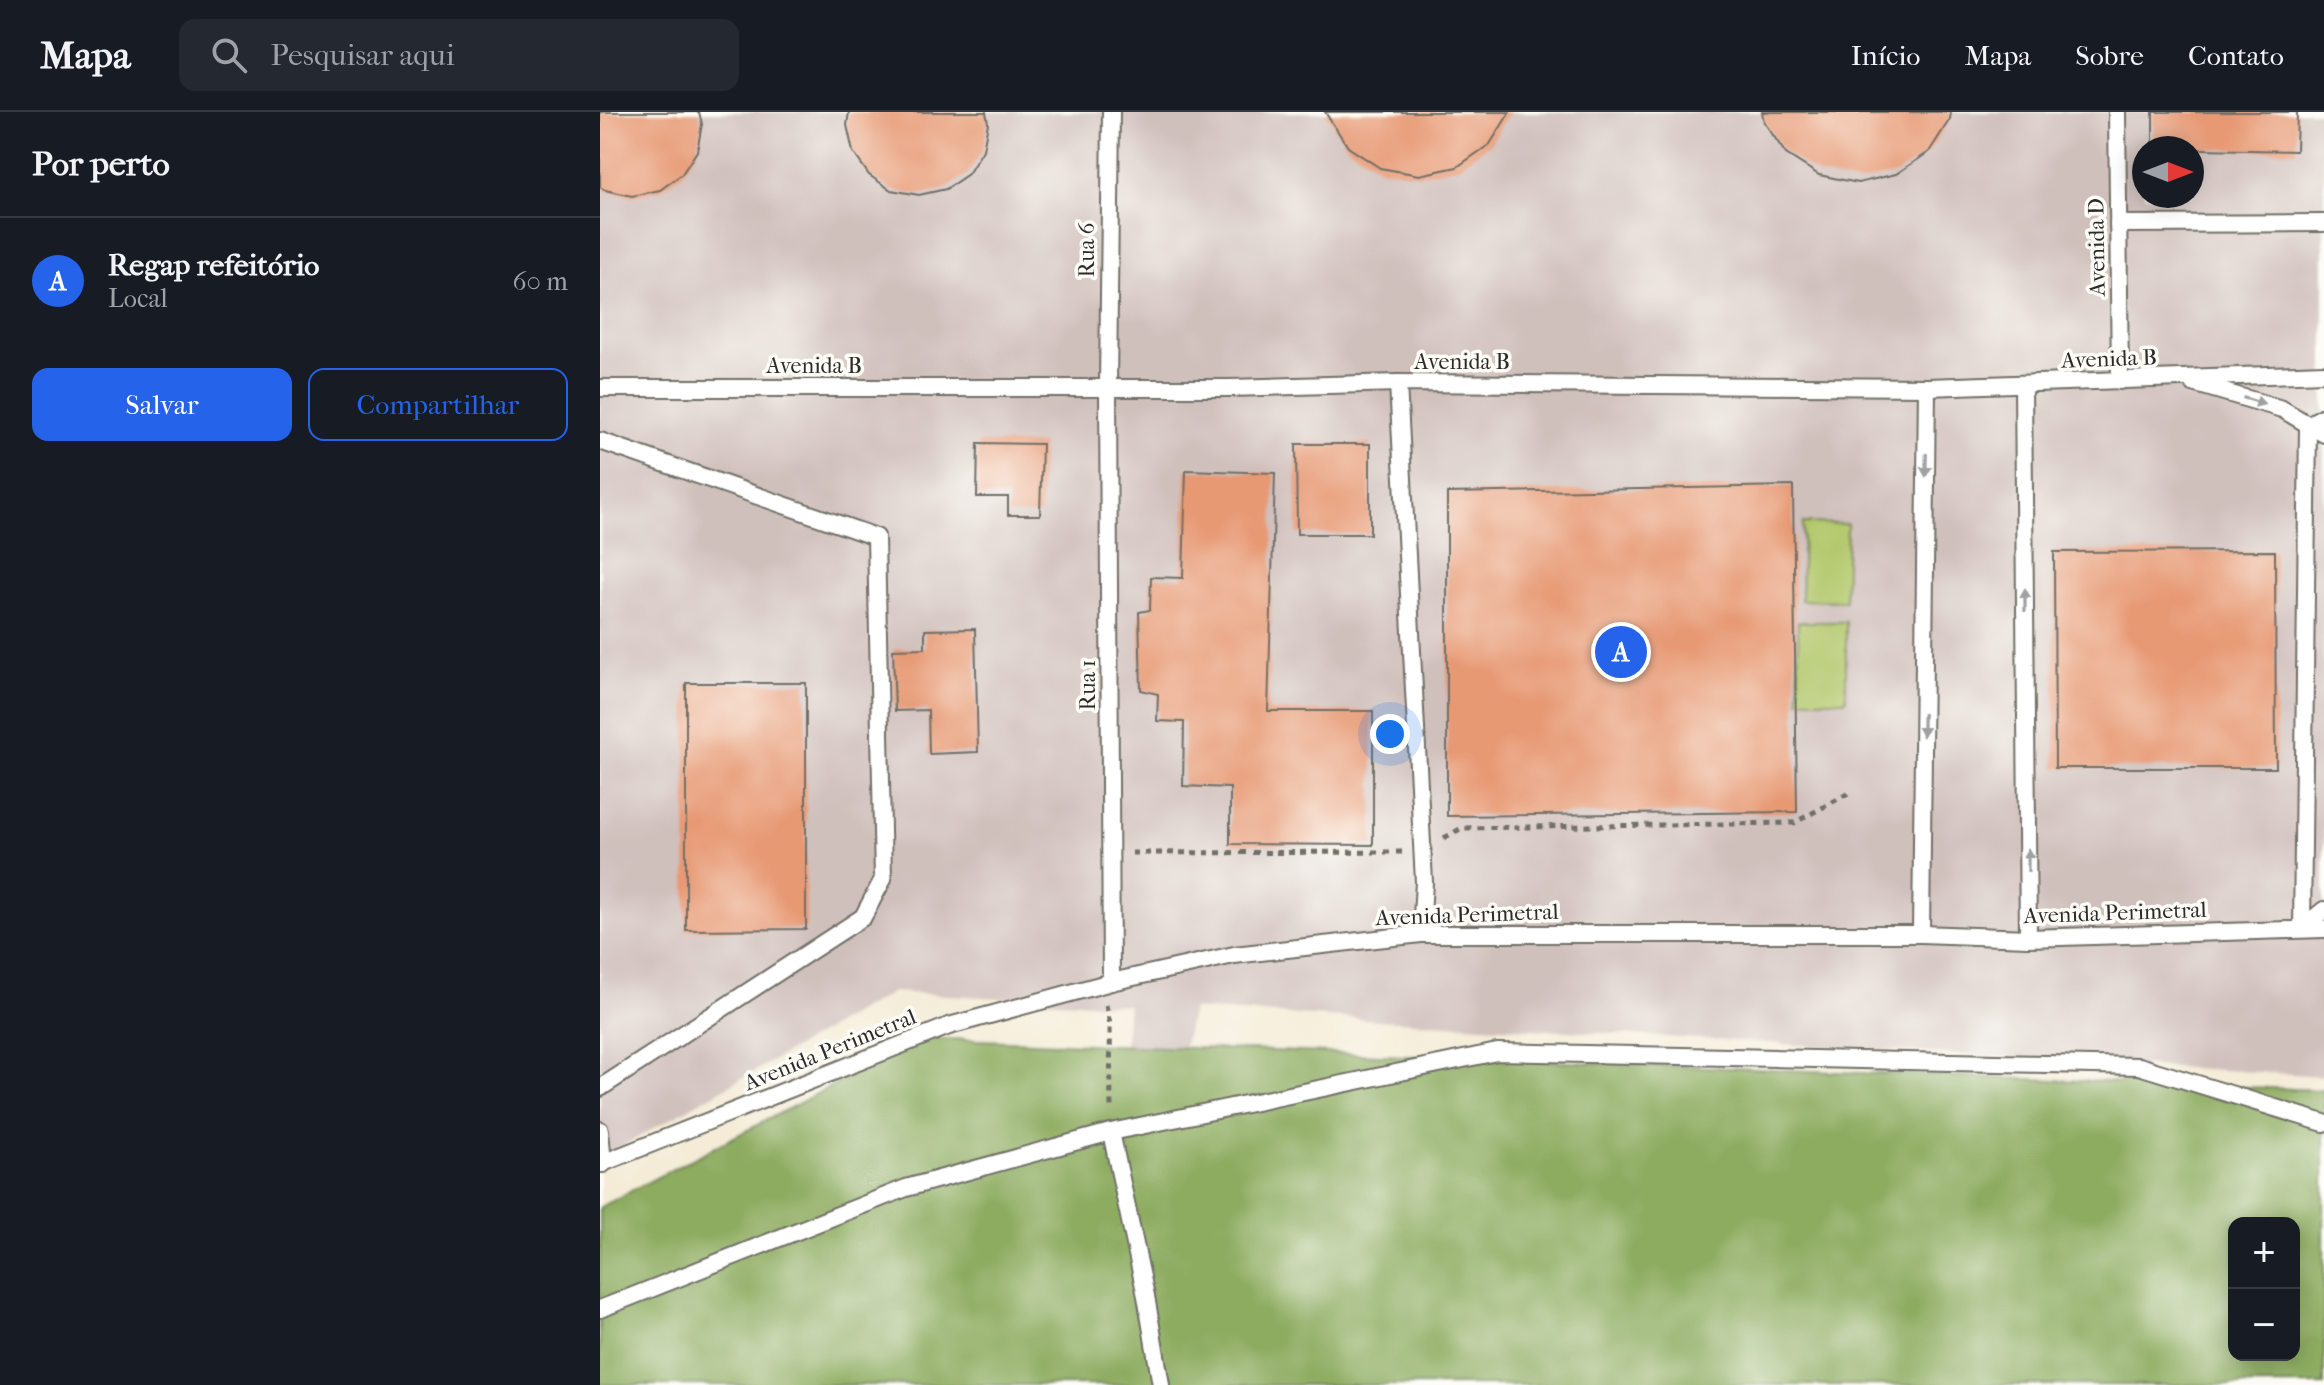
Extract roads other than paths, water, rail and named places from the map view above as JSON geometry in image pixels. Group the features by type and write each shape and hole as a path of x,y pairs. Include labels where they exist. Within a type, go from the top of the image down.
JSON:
{"lane":[{"name":"Rua 6","path":"1108,388 1111,112"},
{"name":"Avenida D","path":"2117,112 2120,381"},
{"path":"2118,224 2324,223"},
{"name":"Avenida B","path":"600,388 1230,388 1398,383 1927,387 2324,373"},
{"path":"2180,379 2282,409 2324,434"},
{"path":"1398,383 1422,852 1421,934"},
{"path":"2023,384 2028,938"},
{"path":"1921,934 1927,387"},
{"name":"Rua 1","path":"1108,388 1111,982"},
{"path":"2308,425 2324,416"},
{"path":"2302,928 2308,425"},
{"path":"600,441 876,537 883,879 863,917 600,1088"},
{"path":"2302,928 2324,910"},
{"name":"Avenida Perimetral","path":"602,1164 949,1026 1111,982 1234,955 1421,934 1921,934 2028,938 2324,929"},
{"path":"600,1309 906,1188 1111,1132 1497,1052 2139,1066 2324,1123"},
{"path":"600,1130 602,1164"},
{"path":"1111,1132 1146,1296 1161,1385"}],"place":[{"name":"Regap refeitório","path":"1621,652"}]}
